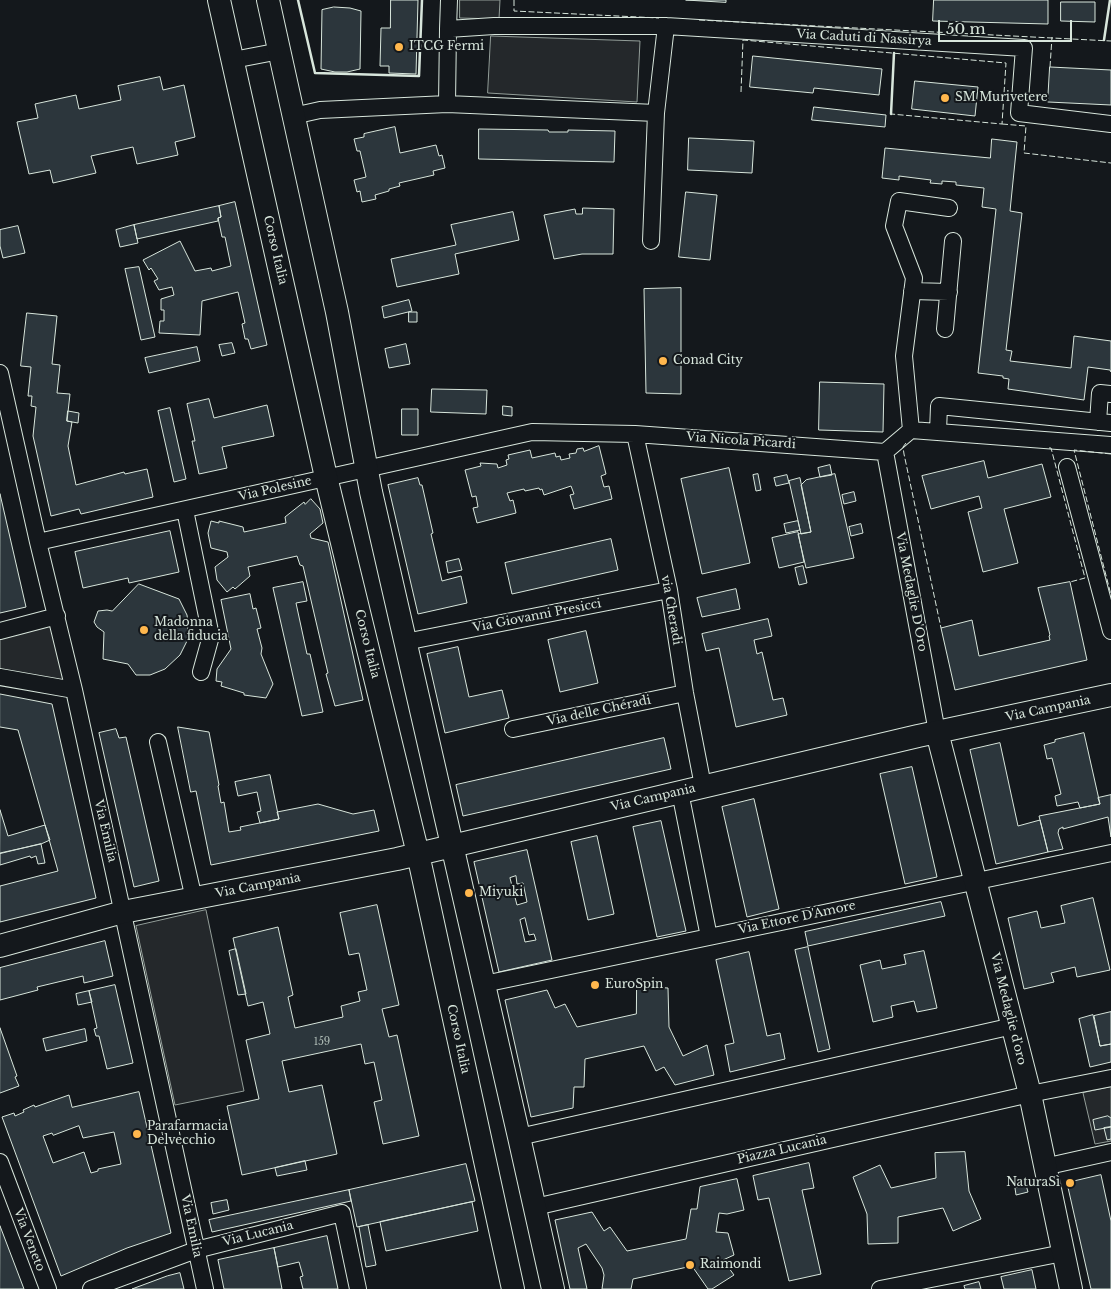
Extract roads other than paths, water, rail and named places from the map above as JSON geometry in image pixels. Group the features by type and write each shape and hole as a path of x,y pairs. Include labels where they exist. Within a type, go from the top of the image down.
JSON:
{"street":[{"name":"Corso Italia","path":"219,0 326,477 418,854 512,1289"},
{"path":"268,0 337,312 366,469 553,1289"},
{"path":"447,104 449,0"},
{"name":"Via Caduti di Nassirya","path":"448,29 494,26 666,26 1024,48 1020,113 1111,124"},
{"path":"651,241 656,113 666,26"},
{"path":"233,60 280,51"},
{"path":"293,116 320,110 447,104 656,113"},
{"path":"910,430 904,356 914,278 894,226 899,200 949,208"},
{"path":"945,329 953,241"},
{"path":"912,291 949,292"},
{"name":"Via Emilia","path":"0,374 74,690 205,1289"},
{"path":"938,432 939,406 1104,422 1100,393 1111,394"},
{"path":"886,452 910,430 1111,445"},
{"name":"Via Nicola Picardi","path":"366,469 532,432 635,434 886,452"},
{"name":"via Cheradi","path":"635,434 669,590 685,693 703,786"},
{"name":"Via Medaglie D'Oro","path":"886,452 937,732"},
{"path":"1066,467 1111,631"},
{"name":"Via Polesine","path":"38,542 366,469"},
{"path":"185,510 210,636 201,672"},
{"name":"Via Giovanni Presicci","path":"405,642 669,590"},
{"path":"0,631 57,616"},
{"path":"0,677 74,690"},
{"name":"Via delle Chéradi","path":"513,729 685,693"},
{"name":"Via Campania","path":"0,946 122,912 418,854 937,732 1111,695"},
{"name":"Via Medaglie d'oro","path":"937,732 1030,1094 1071,1289"},
{"path":"158,742 194,899"},
{"path":"680,792 709,937"},
{"name":"Via Ettore D'Amore","path":"484,984 1111,853"},
{"path":"519,1137 1012,1026"},
{"path":"1030,1094 1111,1078"},
{"name":"Piazza Lucania","path":"535,1206 1030,1094"},
{"path":"1044,1167 1111,1152"},
{"name":"Via Veneto","path":"0,1162 48,1289"},
{"name":"Via Lucania","path":"91,1289 196,1250 342,1213 358,1289"},
{"path":"880,1289 1063,1253"}],"place":[{"name":"ITCG Fermi","path":"399,47"},
{"name":"SM Murivetere","path":"945,98"},
{"name":"Conad City","path":"663,361"},
{"name":"Madonna della fiducia","path":"144,630"},
{"name":"Miyuki","path":"469,893"},
{"name":"EuroSpin","path":"595,985"},
{"name":"Parafarmacia Delvecchio","path":"137,1134"},
{"name":"NaturaSì","path":"1070,1183"},
{"name":"Raimondi","path":"690,1265"}]}
